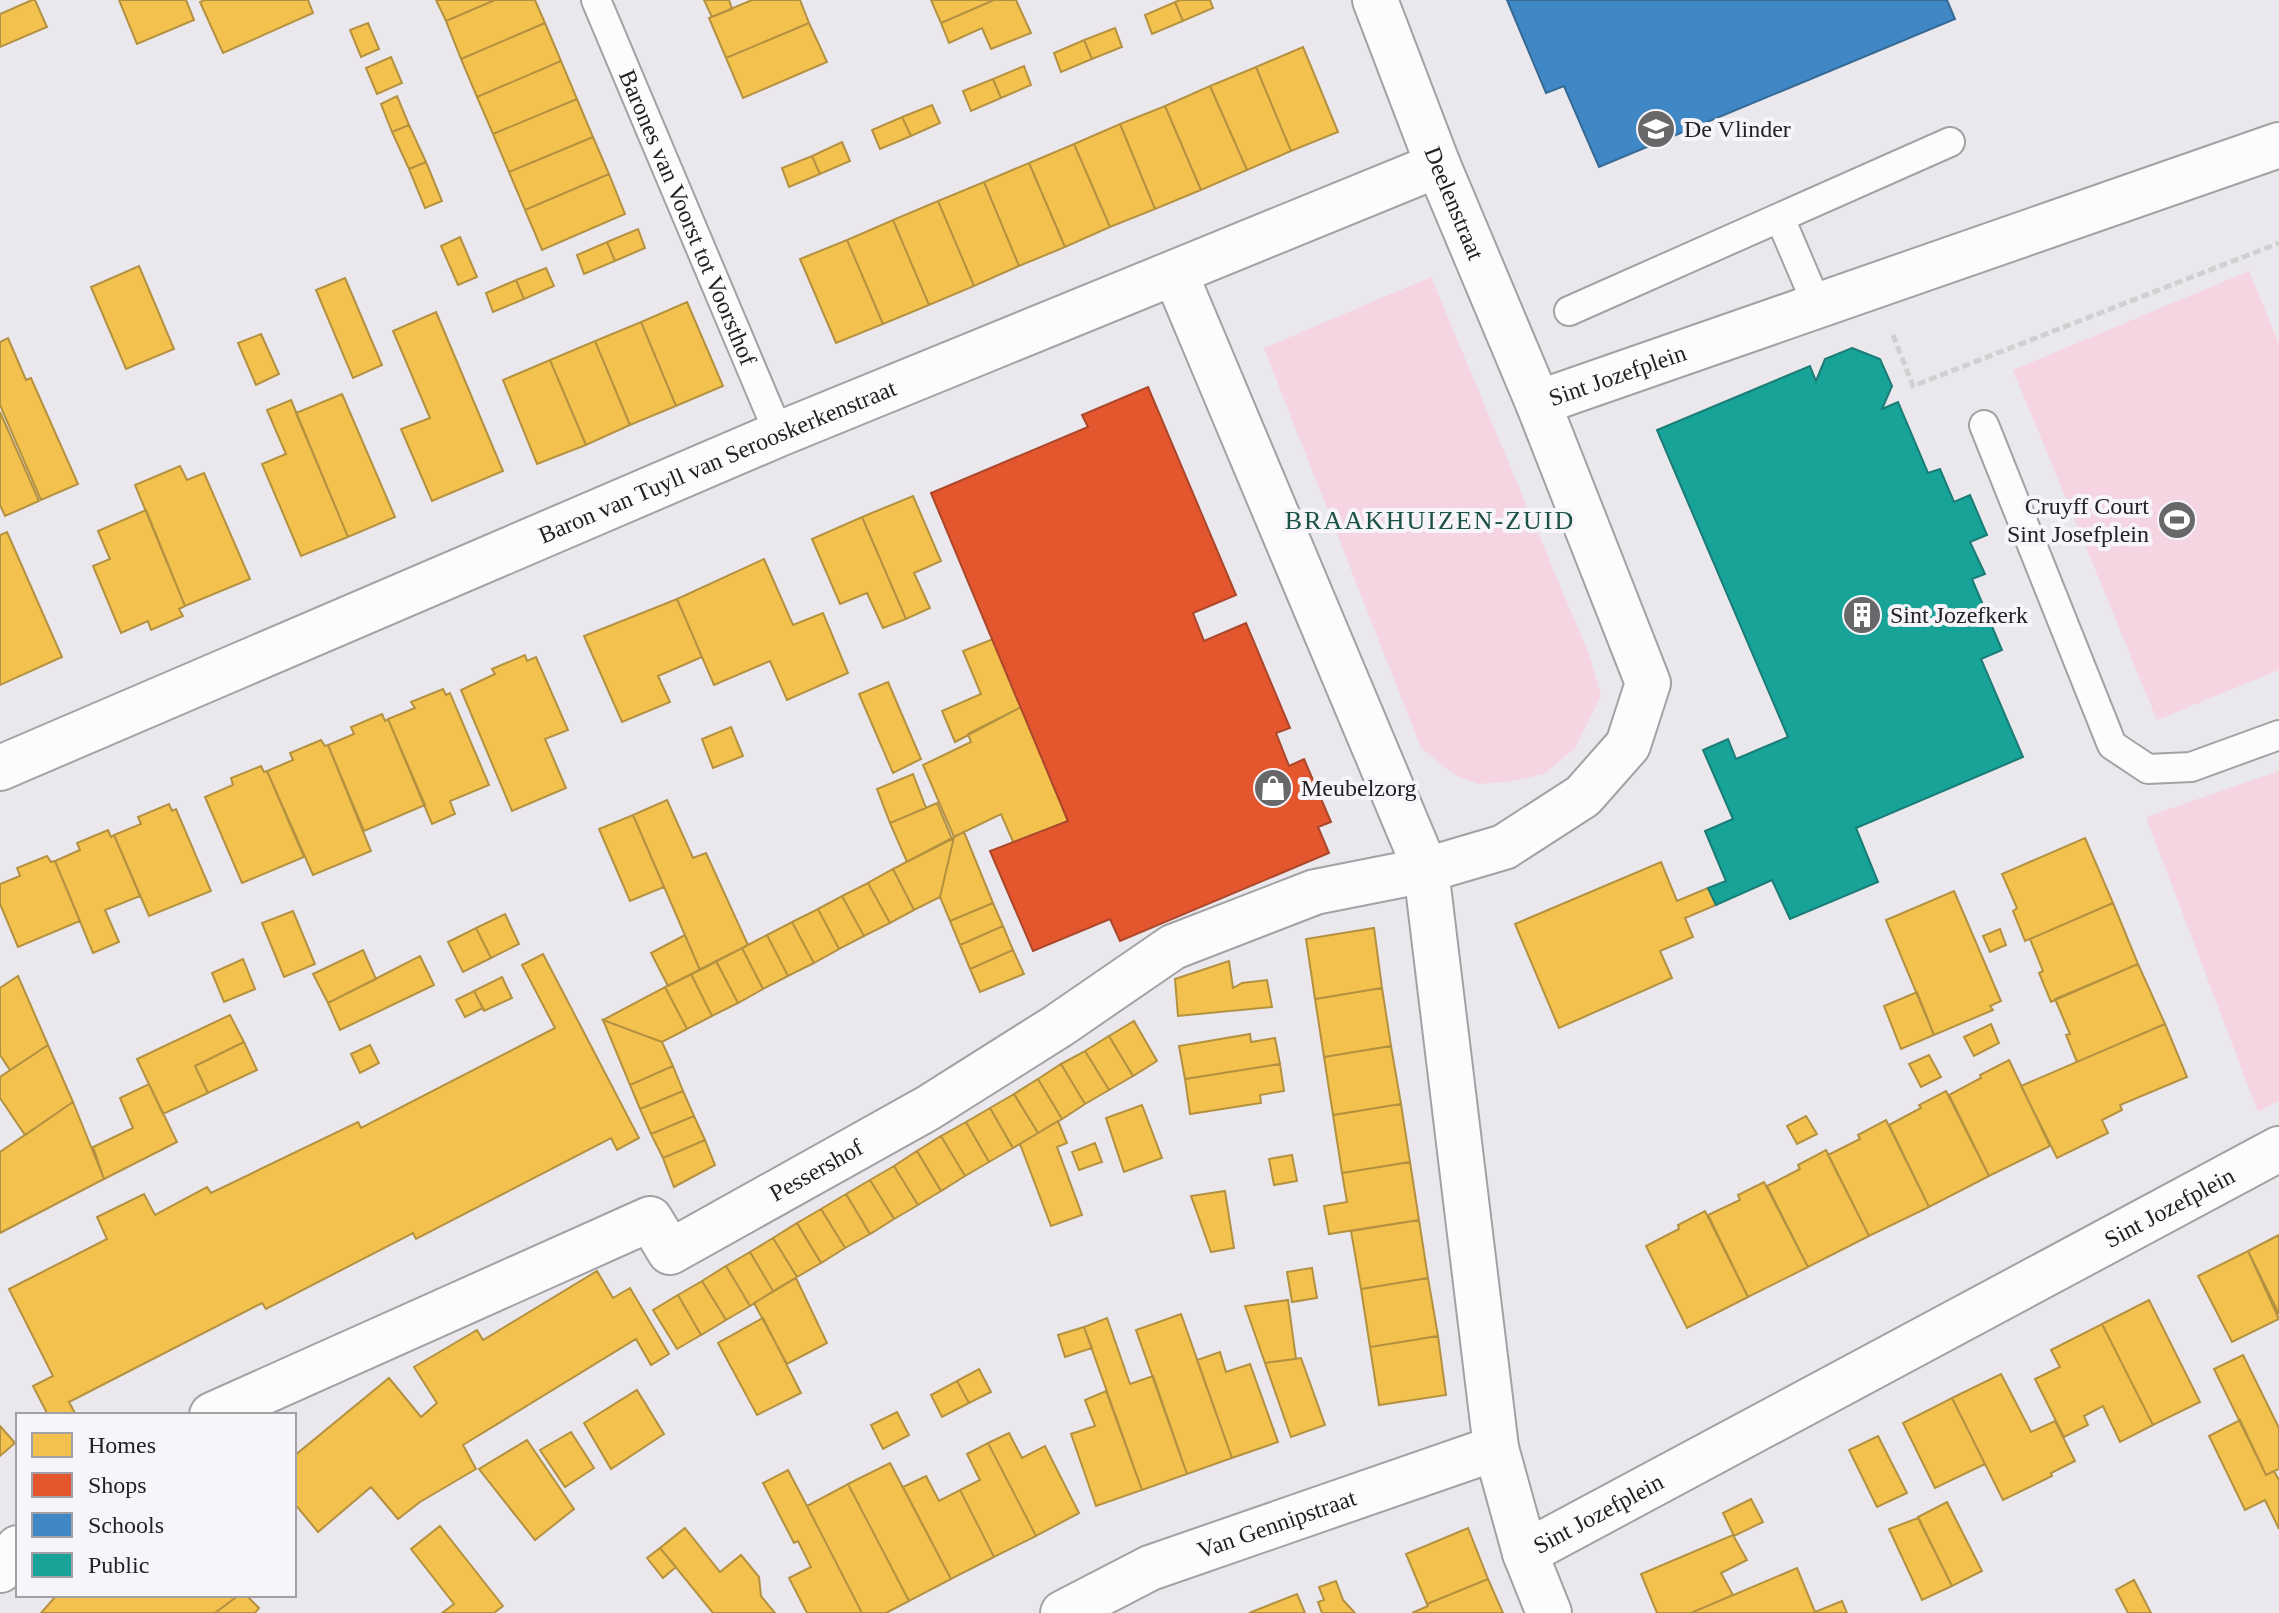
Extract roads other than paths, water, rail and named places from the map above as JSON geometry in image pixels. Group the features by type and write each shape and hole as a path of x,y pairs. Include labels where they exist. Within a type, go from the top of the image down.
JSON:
{"street":[{"name":"Deelenstraat","path":"1375,0 1438,165 1538,403"},
{"name":"Sint Jozefplein","path":"1426,870 1504,847 1583,796 1628,745 1648,683 1538,403 2279,145"},
{"name":"Baron van Tuyll van Serooskerkenstraat","path":"0,768 779,434 1438,165"},
{"name":"Sint Jozefplein","path":"1175,273 1426,870 1496,1448 1525,1553 2279,1149"},
{"name":"Pessershof","path":"216,1413 650,1219 670,1252 928,1108 1058,1026 1173,947 1315,892 1426,870"},
{"name":"Van Gennipstraat","path":"1063,1613 1150,1568 1496,1448"},
{"path":"0,1570 16,1550"},
{"path":"1525,1553 1549,1613"}],"lane":[{"name":"Barones van Voorst tot Voorsthof","path":"596,0 779,434"},
{"path":"1569,311 1950,142"},
{"path":"1780,218 1818,307"},
{"path":"1984,425 2112,745 2148,769 2191,767 2279,735"}],"place":[{"name":"De Vlinder","path":"1656,129"},
{"name":"Cruyff Court Sint Josefplein","path":"2177,520"},
{"name":"Sint Jozefkerk","path":"1862,615"},
{"name":"Meubelzorg","path":"1273,788"}],"district":[{"name":"BRAAKHUIZEN-ZUID","path":"1430,520"}]}
